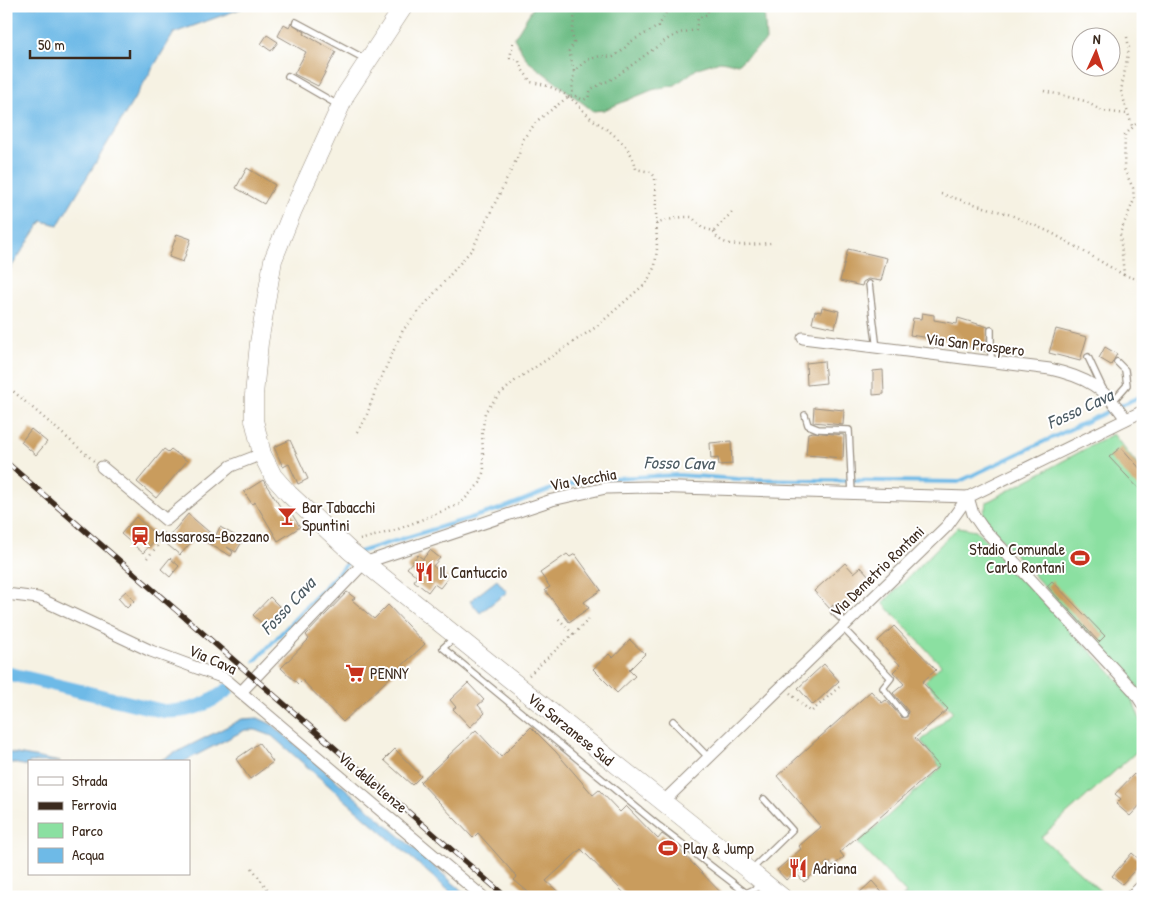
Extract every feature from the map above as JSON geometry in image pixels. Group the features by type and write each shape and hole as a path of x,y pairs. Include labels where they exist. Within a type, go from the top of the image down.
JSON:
{"main road":[{"name":"Via Sarzanese Sud","path":"404,6 366,60 341,106 273,260 259,343 254,395 254,420 262,454 273,476 283,488 355,556 782,897"}],"street":[{"name":"Via San Prospero","path":"803,338 876,349 1050,369 1076,375 1104,393 1119,409"},
{"name":"Via Demetrio Rontani","path":"664,801 947,526 968,497 1119,409 1141,415"},
{"path":"102,467 166,520 231,466 262,454"},
{"name":"Via Vecchia","path":"355,556 552,500 606,488 647,486 852,491 968,497"},
{"path":"968,497 973,514 982,527 1134,691 1143,704"},
{"name":"Via Cava","path":"6,594 38,598 150,651 224,678 242,691 355,556"},
{"name":"Via delle Lenze","path":"242,691 483,897"},
{"path":"1130,897 1143,885"}],"lane":[{"path":"296,22 366,60"},
{"path":"288,76 341,106"},
{"path":"869,284 876,349"},
{"path":"991,362 992,330"},
{"path":"1088,357 1104,393"},
{"path":"1117,362 1125,370 1127,385 1119,409"},
{"path":"805,415 808,425 818,429 849,430 852,491"},
{"path":"834,612 891,678 883,688 904,714"},
{"path":"456,637 443,648 659,826 746,893 765,883"},
{"path":"673,721 709,758"},
{"path":"750,871 792,830 764,798"}],"path":[{"path":"576,6 572,34 574,43 569,51 574,71 572,91 583,100 588,98 591,89 614,78 666,40 679,33 696,30 698,18 708,14 708,11 715,6"},
{"path":"574,71 587,60 613,57 630,42 659,26 669,6"},
{"path":"1127,37 1129,48 1121,91 1132,126"},
{"path":"355,556 355,542 396,530 460,504 480,483 484,470 482,434 485,412 497,397 516,380 596,327 647,282 655,266 655,177 651,172 636,169 635,158 631,152 612,133 593,120 568,97 546,84 530,82 528,76 522,72 518,61 510,58 513,43"},
{"path":"1044,92 1085,101 1102,111 1127,114"},
{"path":"357,432 366,420 376,389 403,330 473,248 519,154 523,139 538,120 568,97 576,96"},
{"path":"1124,275 1120,233 1134,200 1133,188 1124,169 1125,135 1143,117"},
{"path":"941,194 1011,215 1052,233 1124,275 1143,281"},
{"path":"714,231 734,210"},
{"path":"656,224 685,216 692,218 702,228 714,231 720,240 732,245 771,243 773,245"},
{"path":"6,385 102,467"},
{"path":"147,558 161,542 166,520"},
{"path":"557,617 573,634"},
{"path":"517,686 589,619"},
{"path":"782,686 811,712 839,687"},
{"path":"252,868 273,897"}],"green space":[{"path":"534,6 764,6 766,41 738,64 720,61 698,68 675,85 652,90 604,110 593,111 528,61 514,38"},
{"name":"Stadio Comunale Carlo Rontani","path":"1113,434 1143,472 1143,694 1099,643 1096,644 985,521 983,515 987,502"},
{"path":"958,527 976,530 1130,693 1143,727 1143,746 1041,837 1107,897 952,897 949,894 945,897 903,897 906,893 858,843 941,768 921,741 953,712 925,681 941,665 883,603"}],"water":[{"path":"6,6 248,6 174,33 58,225 42,221 6,275"},
{"path":"497,580 507,592 480,613 470,601"},
{"path":"258,718 273,725 469,897 456,897 272,736 256,730 245,730 187,760 161,760 242,719"},
{"path":"6,752 50,760 28,760 28,766 6,762"}],"building":[{"path":"291,23 305,32 304,34 336,52 318,86 294,74 306,52 278,36 284,24 289,27"},
{"path":"267,35 278,42 271,51 261,44"},
{"path":"247,168 275,185 264,204 236,188"},
{"path":"177,234 191,239 183,262 169,257"},
{"path":"848,249 887,258 881,281 868,279 863,282 862,286 840,281"},
{"path":"822,307 839,311 835,328 812,323 815,311 821,312"},
{"path":"922,313 934,315 934,320 957,324 958,318 988,327 986,352 950,341 910,335 913,318 921,319"},
{"path":"1056,329 1087,337 1080,361 1049,353"},
{"path":"1105,347 1117,354 1111,365 1099,358"},
{"path":"824,361 826,383 807,385 806,363"},
{"path":"883,370 884,394 873,395 873,371"},
{"path":"814,407 844,410 843,425 813,422"},
{"path":"31,429 47,442 36,455 21,442"},
{"path":"808,433 844,435 843,458 806,455"},
{"path":"290,440 308,479 298,484 289,464 283,467 274,447"},
{"path":"731,441 732,464 719,465 718,458 711,459 710,443"},
{"path":"1121,447 1143,472 1143,493 1109,457"},
{"path":"164,449 168,452 171,449 187,461 156,498 137,482"},
{"path":"263,480 283,511 288,508 300,527 278,541 255,502 252,504 244,492"},
{"path":"188,514 215,537 220,527 243,540 236,552 227,547 233,552 231,556 196,537 180,555 164,542"},
{"name":"Massarosa-Bozzano","path":"136,517 158,537 143,553 121,534"},
{"path":"430,550 440,558 433,566 448,578 440,588 434,584 428,592 414,581 417,576 407,568 418,555 423,559"},
{"path":"567,554 570,557 575,554 601,590 584,602 589,608 569,622 545,590 550,587 540,573"},
{"path":"170,558 179,566 170,577 161,569"},
{"path":"845,563 854,573 861,567 870,577 850,595 855,600 842,613 833,605 830,609 814,591"},
{"path":"1052,581 1105,636 1099,642 1047,586"},
{"path":"126,591 134,601 127,608 118,598"},
{"name":"PENNY","path":"347,592 355,598 352,600 374,619 388,605 425,644 343,722 302,680 298,684 281,668 309,639 306,635"},
{"path":"270,597 284,611 268,629 253,615"},
{"path":"894,626 936,670 922,682 948,709 915,738 939,766 840,852 844,857 833,866 829,861 804,882 795,872 786,880 777,870 801,849 799,846 821,827 777,776 871,691 882,703 886,700 901,717 907,717 908,711 893,693 904,684 893,672 900,665 878,641"},
{"path":"630,640 645,654 629,670 635,676 617,693 593,669 609,654 613,658"},
{"path":"824,664 839,681 813,705 798,688"},
{"path":"468,683 484,700 478,705 485,713 470,727 453,709 456,707 450,700"},
{"path":"531,727 556,752 593,795 599,790 620,812 626,806 658,839 662,834 669,839 725,897 628,897 581,849 546,881 564,897 534,897 514,880 517,877 478,833 473,838 420,782 476,730 501,757"},
{"path":"259,743 273,762 250,779 236,759"},
{"path":"395,749 421,776 412,785 384,760"},
{"path":"1134,774 1143,783 1143,802 1130,816 1116,804 1121,799 1115,794"},
{"path":"1132,853 1142,862 1122,884 1112,876"},
{"path":"872,881 886,897 855,897"}],"waterway":[{"name":"Fosso Cava","path":"359,552 503,508 551,489 593,479 678,475 738,479 958,482 1143,395"},
{"name":"Fosso Cava","path":"255,661 352,558"},
{"path":"6,673 163,711 180,711 197,707 227,690"}],"railway":[{"path":"6,462 506,897"}],"place":[{"name":"Bar Tabacchi Spuntini","path":"287,516"},
{"name":"Massarosa-Bozzano","path":"140,536"},
{"name":"Stadio Comunale Carlo Rontani","path":"1080,558"},
{"name":"Il Cantuccio","path":"424,572"},
{"name":"PENNY","path":"355,673"},
{"name":"Play & Jump","path":"668,848"},
{"name":"Adriana","path":"798,868"}]}
